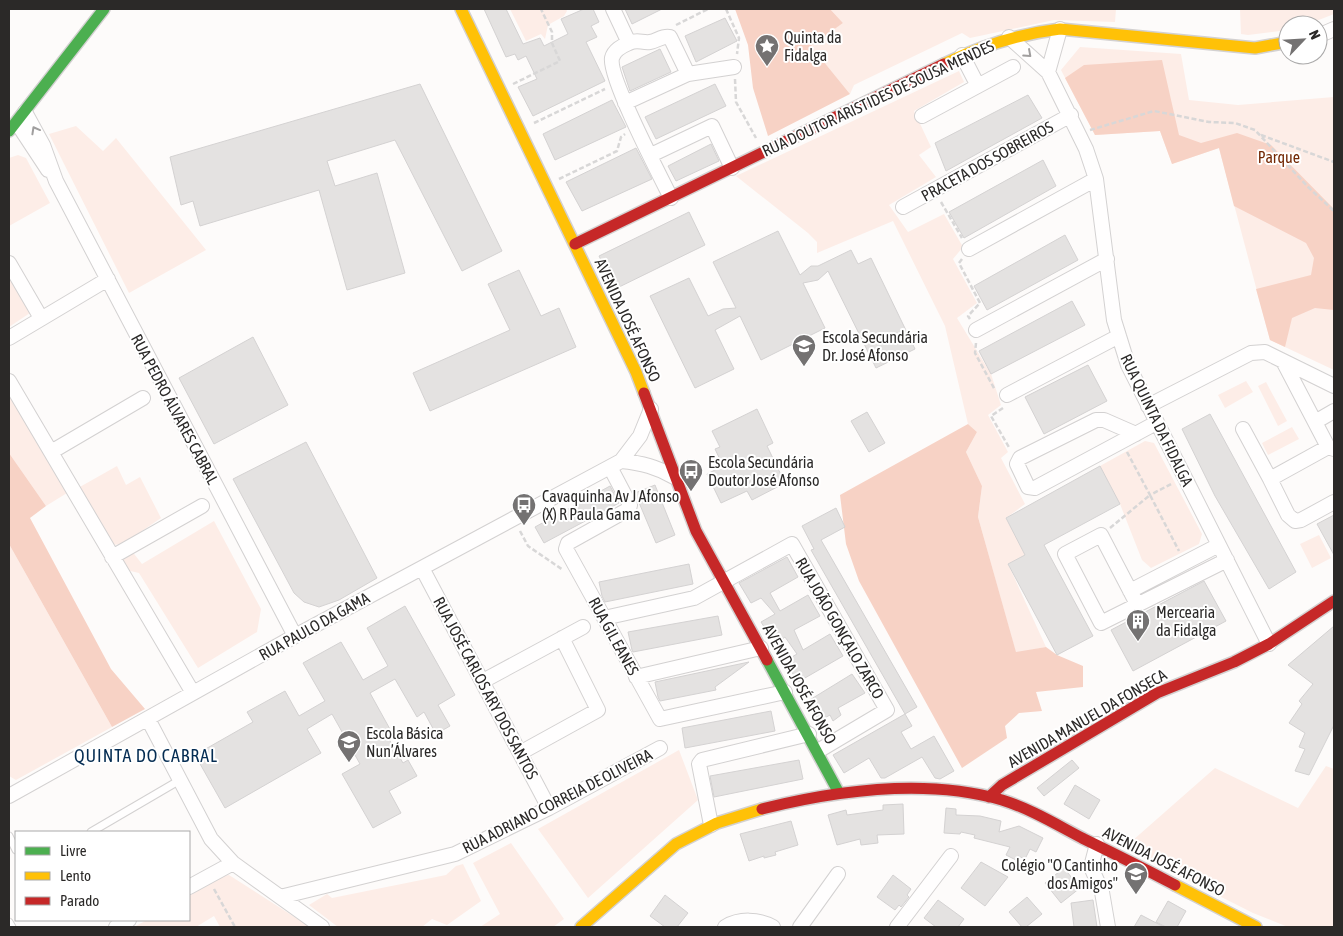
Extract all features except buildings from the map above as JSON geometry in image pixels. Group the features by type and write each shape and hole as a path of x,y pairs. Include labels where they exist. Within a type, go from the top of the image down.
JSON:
{"street":[{"path":"17,122 104,9"},
{"name":"AVENIDA JOSÉ AFONSO","path":"461,9 636,372 651,409 674,477 696,531 809,734 839,793 894,790 989,797 1030,811 1256,927"},
{"path":"613,9 629,43"},
{"path":"1048,72 1060,30"},
{"name":"RUA DOUTOR ARISTIDES DE SOUSA MENDES","path":"575,244 962,55 1009,37 1032,32 1060,30 1255,48 1278,44"},
{"path":"670,198 626,103 613,68 612,58 616,50 629,43 637,40 649,42 665,36 671,38 688,74"},
{"name":"RUA QUINTA DA FIDALGA","path":"1009,37 1048,72 1079,134 1096,180 1114,320 1128,365 1269,644"},
{"path":"962,55 978,86"},
{"path":"626,103 688,74 734,67"},
{"path":"922,116 1013,67"},
{"name":"PRACETA DOS SOBREIROS","path":"903,207 1070,115"},
{"name":"RUA PEDRO ÁLVARES CABRAL","path":"17,122 43,146 56,181 294,636"},
{"path":"650,155 712,126 732,168"},
{"path":"969,249 1096,180"},
{"path":"976,330 1106,259"},
{"path":"9,263 41,318"},
{"path":"9,338 108,279"},
{"path":"1007,395 1119,336"},
{"path":"1148,406 1251,353 1265,352 1334,386"},
{"path":"1270,479 1331,448 1315,422 1283,360"},
{"path":"9,381 192,693"},
{"path":"51,452 143,398"},
{"name":"RUA PAULO DA GAMA","path":"9,796 294,636 616,464 640,436 651,409"},
{"path":"1315,422 1334,411"},
{"path":"1136,434 1104,420 1096,420 1020,458 1017,464 1028,487 1033,489 1136,434 1156,423"},
{"path":"1243,429 1288,515 1295,520 1301,520 1334,502"},
{"path":"616,464 641,463 658,467 674,477"},
{"name":"RUA GIL EANES","path":"616,464 630,507 627,511 566,545 566,549 660,719 786,692"},
{"path":"112,557 202,506"},
{"path":"1137,604 1101,535 1065,554 1101,623 1227,560"},
{"name":"RUA JOÃO GONÇALO ZARCO","path":"724,582 792,544 887,710 818,751"},
{"path":"1130,591 1219,545"},
{"name":"RUA JOSÉ CARLOS ARY DOS SANTOS","path":"422,568 549,808"},
{"path":"604,618 694,598 724,582"},
{"name":"AVENIDA MANUEL DA FONSECA","path":"989,797 1002,785 1157,693 1234,662 1269,644 1334,601"},
{"path":"483,681 582,626"},
{"path":"520,752 598,710 562,638"},
{"path":"636,676 761,648"},
{"path":"148,719 211,839 233,863 322,927"},
{"path":"711,824 699,764 702,760 809,734"},
{"name":"RUA ADRIANO CORREIA DE OLIVEIRA","path":"280,897 455,854 549,808 660,748"},
{"path":"583,927 688,836 711,824 748,811 839,793"},
{"path":"1097,844 1091,867 1102,892 1108,927"},
{"path":"897,927 951,856"},
{"path":"190,886 233,863"},
{"path":"800,927 838,874"},
{"path":"116,927 127,921"},
{"path":"725,927 741,921 754,921 773,927"}],"lane":[{"path":"93,831 180,780"},
{"path":"9,836 15,848"},
{"path":"9,922 12,927"}],"path":[{"path":"500,90 560,61 552,43 552,32 541,9"},
{"path":"665,36 669,29 708,9"},
{"path":"726,9 740,38 734,67 736,102 764,152"},
{"path":"520,130 606,88"},
{"path":"1079,134 1116,121 1154,111 1209,122 1235,123 1254,130 1334,212"},
{"path":"546,185 617,151 622,135 637,128"},
{"path":"1259,135 1334,162"},
{"path":"1121,442 1186,562"},
{"path":"1101,535 1150,495 1184,477"},
{"path":"513,519 528,546 569,575 580,573"},
{"path":"207,877 235,927"}],"green space":[{"path":"510,9 566,9 567,11 564,16 548,25 545,39 541,34 526,41"},
{"path":"735,9 830,9 843,23 811,46 850,94 768,136 753,88 748,45"},
{"path":"830,9 1116,9 1115,22 1054,20 970,38 962,33 854,85 850,94 811,46 843,23"},
{"path":"1240,9 1334,9 1334,14 1328,16 1278,15 1278,31 1248,35 1241,34"},
{"name":"Parque","path":"1080,47 1181,54 1189,100 1238,105 1334,97 1334,370 1270,340 1219,148 1172,164 1160,131 1095,135 1061,70"},
{"path":"1162,60 1179,135 1201,143 1237,133 1271,145 1334,209 1334,310 1315,308 1292,318 1285,347 1270,340 1256,289 1311,275 1314,258 1306,243 1234,206 1219,148 1172,164 1160,131 1095,135 1065,78 1084,65"},
{"path":"959,71 964,82 914,111 931,147 919,155 936,177 889,205 908,232 944,214 963,247 953,259 977,303 957,318 991,374 1001,405 988,415 1008,452 1001,458 1025,504 1006,518 1025,555 1008,564 1046,647 1016,653 978,517 982,486 966,452 977,432 968,424 945,326 893,221 817,253 817,242 808,233 736,176"},
{"path":"76,126 103,151 116,138 206,250 129,293 49,134"},
{"path":"18,155 26,158 50,203 9,226 9,158"},
{"path":"9,275 33,311 9,327"},
{"path":"1246,381 1253,392 1225,408 1218,395"},
{"path":"1266,382 1287,421 1278,426 1258,386"},
{"path":"9,394 67,493 46,506 9,453"},
{"path":"968,424 977,432 966,452 982,486 978,517 1016,652 1046,647 1057,655 1083,666 1083,687 1036,692 1042,711 1019,713 1005,726 1007,738 962,768 859,581 846,544 840,495"},
{"path":"1292,427 1299,439 1268,455 1262,443"},
{"path":"1145,441 1154,443 1202,534 1199,544 1151,568 1142,560 1120,504 1100,466"},
{"path":"9,453 46,506 30,518 111,669 145,709 112,727 9,544"},
{"path":"117,466 126,485 140,477 161,518 123,544 112,545 78,488"},
{"path":"214,521 261,609 257,632 198,668 139,573 126,570 120,557 131,550 142,564"},
{"path":"1319,535 1331,558 1312,568 1300,544"},
{"path":"9,544 112,727 16,780 9,776"},
{"path":"679,750 698,800 588,898 538,829"},
{"path":"1326,766 1334,769 1334,927 1288,927 1253,913 1124,848 1215,768 1298,808"},
{"path":"511,843 564,919 553,927 480,927 500,914 473,863"},
{"path":"463,864 481,901 447,925 432,919 422,927 338,927 309,905 327,894 332,898 446,875 456,866"},
{"path":"229,875 310,927 220,927 214,916 196,927 134,927 145,921 190,921 190,895 223,876"}],"traffic: fast":[{"path":"9,131 104,9"},
{"path":"767,660 839,793"}],"traffic: slow":[{"path":"461,9 636,372 644,393"},
{"path":"944,64 1000,42 1029,34 1060,29 1255,48 1278,44"},
{"path":"581,927 676,844 717,823 762,809"},
{"path":"1175,885 1256,927"}],"traffic: jam":[{"path":"575,244 944,64"},
{"path":"644,393 696,531 767,660"},
{"path":"989,797 1002,785 1157,693 1234,662 1269,644 1334,601"},
{"path":"762,809 821,796 882,789 943,789 973,793 1002,800 1023,808 1175,885"}],"place":[{"name":"Quinta da Fidalga","path":"767,67"},
{"name":"Escola Secundária Dr. José Afonso","path":"804,367"},
{"name":"Escola Secundária Doutor José Afonso","path":"691,492"},
{"name":"Cavaquinha Av J Afonso (X) R Paula Gama","path":"524,526"},
{"name":"Mercearia da Fidalga","path":"1138,642"},
{"name":"Escola Básica Nun’Álvares","path":"349,763"},
{"name":"Colégio \"O Cantinho dos Amigos\"","path":"1136,895"}],"district":[{"name":"QUINTA DO CABRAL","path":"146,756"}]}
